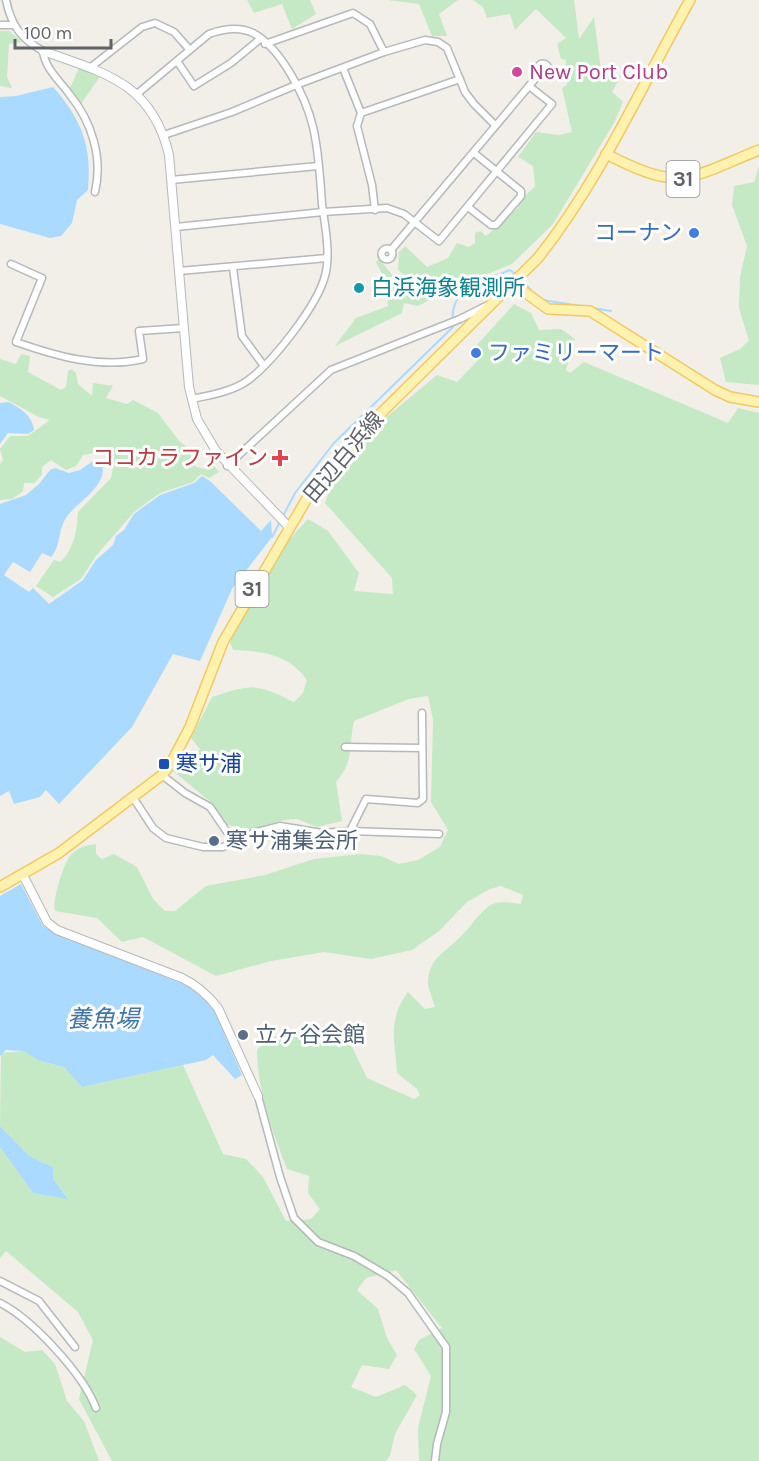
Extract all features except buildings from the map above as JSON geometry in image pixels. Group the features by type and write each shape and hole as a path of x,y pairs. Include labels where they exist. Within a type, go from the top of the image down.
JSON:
{"main road":[{"name":"田辺白浜線","path":"0,887 59,853 134,799 162,775 185,736 223,642 286,525 364,429 538,258 561,230 606,154 690,0"},
{"name":"31","path":"606,154 649,175 680,179 693,177 759,150"},
{"path":"512,283 548,309 590,311 716,390 730,397 759,402"}],"street":[{"path":"6,0 13,25 23,38 43,51 108,74 137,94 164,135 176,227 192,399 206,436 227,466 286,525"},
{"path":"266,44 353,13 370,24 384,52"},
{"path":"91,67 142,27 155,23 174,32 189,49"},
{"path":"0,25 13,25"},
{"path":"137,94 209,34 222,29 242,30 260,39 284,63 296,85 312,125 327,258 322,285 312,307 264,366 246,382 225,392 192,399"},
{"path":"177,61 194,86 231,63 260,39"},
{"path":"164,135 232,112 384,52 425,40 438,42 450,52 460,79 474,104 495,125"},
{"path":"43,51 44,61 72,97 93,135 98,166 95,192"},
{"path":"343,68 361,113 357,126 372,185 375,210"},
{"path":"391,250 540,74"},
{"path":"361,113 460,79"},
{"path":"176,227 387,208 404,213 439,241 552,104 529,86"},
{"path":"468,207 491,225 496,225 521,196 521,191 474,153"},
{"path":"171,180 318,166"},
{"path":"179,271 327,258"},
{"path":"11,264 42,278 16,342 56,356 130,362 143,359 138,331 184,328"},
{"path":"233,268 242,336 250,351 264,366"},
{"path":"227,466 331,370 460,319 492,303"},
{"path":"350,831 366,799 418,803 423,799 422,713"},
{"path":"345,747 422,748"},
{"path":"162,775 185,793 210,807 227,832 239,840"},
{"path":"134,799 153,828 166,838 203,847 224,847 280,826 322,833 350,831 439,834"},
{"path":"23,875 47,922 57,930 197,985 219,1008 258,1096 280,1177 294,1218 318,1242 361,1259 388,1276 408,1293 446,1347 446,1412 435,1461"},
{"path":"0,1281 39,1301 75,1347"},
{"path":"0,1303 29,1321 80,1380 91,1395 96,1408"}],"green space":[{"path":"247,0 310,0 316,14 292,29 282,4 254,13"},
{"path":"387,0 458,0 439,14 447,36 432,36 419,4"},
{"path":"473,0 574,0 579,39 594,17 601,70 621,76 612,92 623,102 614,123 553,224 512,264 449,289 418,306 404,303 402,313 335,346 356,318 388,306 387,283 376,262 379,259 398,282 414,293 422,289 398,270 399,252 405,246 427,267 448,258 457,243 469,247 475,243 475,233 481,231 486,236 518,208 521,200 535,186 533,166 518,157 536,132 559,135 572,132 562,88 567,85 566,60 561,59 557,44 566,38 536,9 515,30 510,14 487,18 483,7"},
{"path":"0,31 9,31 22,42 9,44 7,77 12,88 0,86"},
{"path":"79,68 101,75 81,104 69,90"},
{"path":"759,166 759,385 726,382 720,358 740,349 749,341 739,308 740,277 747,246 732,205 734,186 754,182"},
{"path":"514,304 531,313 539,330 561,329 575,339 566,370 570,373 584,362 728,423 738,408 759,413 759,1461 419,1461 418,1428 431,1376 414,1349 419,1340 442,1328 396,1270 366,1278 357,1290 378,1309 387,1338 397,1355 389,1369 362,1365 351,1387 376,1397 405,1385 417,1395 395,1434 390,1456 386,1461 112,1461 79,1399 93,1340 78,1312 6,1251 0,1258 0,1147 33,1193 68,1198 53,1178 53,1167 29,1156 0,1126 1,1053 23,1051 40,1061 64,1067 82,1087 183,1065 223,1154 246,1159 263,1177 286,1221 311,1219 320,1209 308,1193 309,1176 287,1169 271,1126 263,1095 257,1050 264,1043 283,1034 304,1029 336,1028 351,1045 367,1078 414,1099 420,1095 417,1089 397,1073 394,1031 401,1002 408,992 425,1009 435,1007 428,983 435,961 489,906 500,902 521,904 523,895 501,886 490,889 467,902 439,931 412,950 371,959 324,952 271,961 216,976 143,937 122,942 97,918 55,911 55,899 61,875 72,853 82,847 96,844 96,854 102,859 114,854 137,867 153,899 165,911 175,911 206,886 265,875 314,859 361,854 381,856 399,864 418,860 440,847 448,830 431,802 433,720 428,696 409,699 354,721 346,767 336,782 342,821 317,827 297,819 284,820 250,830 224,824 213,804 172,770 184,755 197,754 200,749 191,738 212,697 253,688 270,691 294,702 303,693 307,680 292,664 264,653 233,650 230,642 277,553 308,519 328,531 359,573 354,591 393,594 392,578 325,503 338,468 372,429 437,375 457,382 484,354 477,345"},
{"path":"21,354 30,356 28,372 61,390 66,387 68,371 71,369 76,373 78,384 92,396 93,383 113,386 106,398 127,404 133,400 158,413 179,441 187,447 196,467 205,469 213,465 219,472 209,478 201,474 193,482 160,493 134,512 95,557 81,579 53,597 36,586 54,560 60,562 69,552 76,532 78,512 111,478 114,463 107,451 83,455 76,466 66,470 51,460 42,467 42,475 34,483 24,483 23,491 12,499 0,500 0,464 3,460 0,449 10,436 28,436 50,420 39,417 0,396 0,359 16,364"},
{"path":"0,1337 25,1352 42,1350 55,1364 67,1401 84,1421 99,1461 0,1461"}],"water":[{"path":"53,87 71,111 83,134 89,174 88,190 77,200 72,223 61,236 50,238 0,224 0,97 16,96"},
{"path":"9,402 28,416 34,430 28,434 8,433 0,444 0,403"},
{"path":"96,459 101,461 103,470 101,478 66,518 61,528 57,548 51,557 42,553 30,572 13,562 4,575 29,592 33,588 49,604 83,580 96,560 113,545 116,536 124,530 134,514 160,495 194,483 202,476 261,531 271,520 272,537 232,589 200,661 173,654 132,727 59,804 46,790 40,797 14,804 9,791 0,796 0,504 26,495 50,470 55,468 69,473 80,470"},
{"name":"養魚場","path":"21,884 43,926 54,933 196,989 214,1009 242,1075 235,1079 213,1055 206,1060 82,1087 64,1067 40,1061 23,1051 6,1050 0,1056 0,896"},
{"path":"0,1126 29,1156 53,1167 53,1178 68,1199 33,1193 0,1147"}],"waterway":[{"path":"272,537 295,493 334,443 453,327 455,303 460,295 477,283 510,270 514,273"},
{"path":"526,284 533,293"},
{"path":"543,300 611,311"}],"place":[{"name":"New Port Club","path":"517,72"},
{"name":"コーナン","path":"694,233"},
{"name":"白浜海象観測所","path":"359,288"},
{"name":"ファミリーマート","path":"476,353"},
{"name":"ココカラファイン","path":"280,458"},
{"name":"寒サ浦","path":"164,764"},
{"name":"寒サ浦集会所","path":"214,841"},
{"name":"立ヶ谷会館","path":"243,1035"}]}
